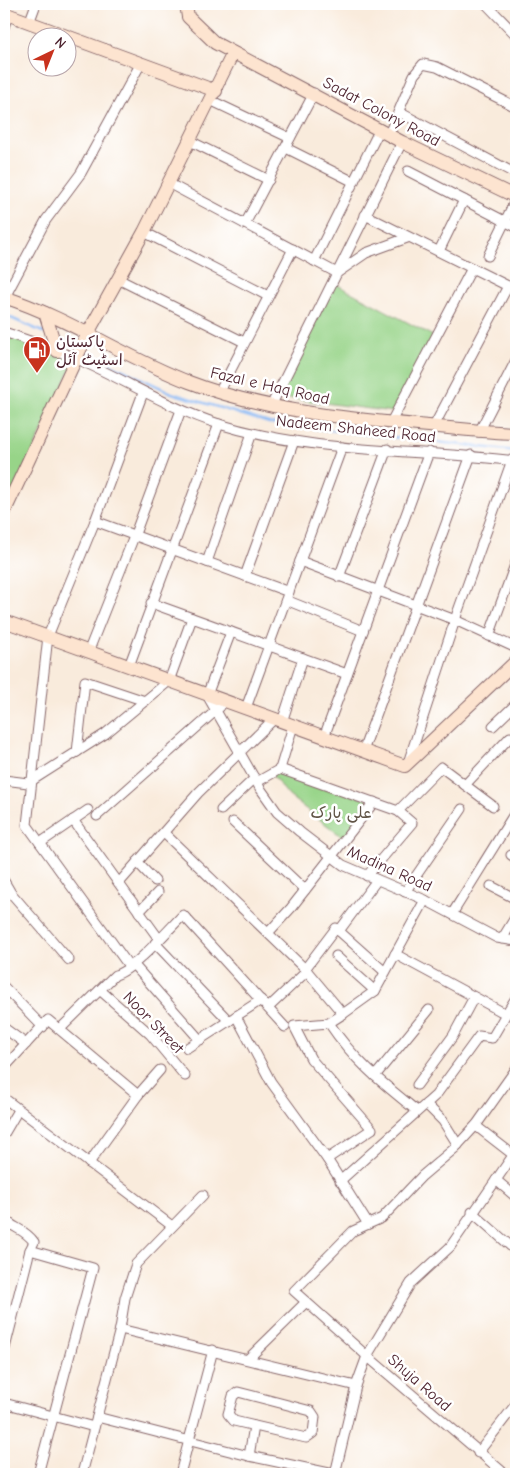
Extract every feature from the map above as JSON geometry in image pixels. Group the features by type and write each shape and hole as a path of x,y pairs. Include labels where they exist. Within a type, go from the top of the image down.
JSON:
{"street":[{"path":"30,23 36,4"},
{"name":"Sadat Colony Road","path":"186,4 188,16 215,43 314,93 402,142 516,198"},
{"path":"486,4 516,35"},
{"path":"5,18 30,23 141,63 213,95 290,138"},
{"path":"4,513 76,356 144,232 233,53"},
{"path":"4,297 46,220 81,174 141,63"},
{"path":"314,260 354,182 384,132 399,112 414,75 423,64 437,67 516,107"},
{"path":"245,224 314,93"},
{"path":"399,112 516,174"},
{"path":"190,141 269,180"},
{"path":"271,406 402,142"},
{"path":"286,148 354,182"},
{"path":"408,171 516,227"},
{"path":"168,183 337,273"},
{"path":"488,256 516,198"},
{"path":"439,251 464,200"},
{"path":"365,215 407,238 439,251 512,288 434,426"},
{"path":"144,232 268,296"},
{"path":"337,273 366,253 407,238"},
{"path":"219,393 293,249"},
{"path":"391,422 472,268"},
{"path":"118,279 244,342"},
{"name":"Fazal e Haq Road","path":"4,297 45,313 86,336 186,381 219,393 271,406 332,416 479,432 516,433"},
{"path":"45,313 57,350"},
{"name":"Nadeem Shaheed Road","path":"4,332 76,356 143,393 219,424 294,441 514,460"},
{"path":"479,432 516,360"},
{"path":"143,393 95,521 48,636 27,825 131,965 200,1040"},
{"path":"89,650 182,410"},
{"path":"129,666 219,424"},
{"path":"207,562 252,432"},
{"path":"245,576 294,441"},
{"path":"246,708 342,446"},
{"path":"339,577 387,449"},
{"path":"324,737 429,452"},
{"path":"363,751 471,455"},
{"path":"408,763 455,620 514,460"},
{"path":"95,521 135,534 245,576 364,631"},
{"path":"300,561 455,620 516,648"},
{"path":"489,636 516,562"},
{"path":"151,603 347,674"},
{"path":"4,780 28,783 33,780 105,734 169,681 192,618"},
{"path":"4,621 89,650 207,695 221,706 246,708 405,766 516,661"},
{"path":"207,695 231,632"},
{"path":"280,769 283,722 303,658"},
{"path":"77,752 85,681 145,701"},
{"path":"493,726 516,704"},
{"path":"97,816 221,706"},
{"name":"Madina Road","path":"221,706 241,752 256,780 277,812 331,856 343,865 425,900 502,939 516,941"},
{"path":"119,884 198,793 241,752 283,722"},
{"path":"465,785 510,737"},
{"path":"398,811 441,767 492,806"},
{"path":"221,810 256,780 280,769 398,811 412,823 367,876"},
{"path":"268,933 305,890 374,802"},
{"path":"405,892 462,809"},
{"path":"40,844 88,810"},
{"path":"452,914 516,811"},
{"path":"73,820 140,912 157,941 232,1019 271,1082 327,1159 368,1224"},
{"path":"233,822 305,890"},
{"path":"164,833 306,970 343,1014"},
{"path":"138,862 155,881"},
{"path":"339,931 377,880"},
{"path":"4,881 11,893 69,960"},
{"path":"491,886 516,900"},
{"path":"140,912 158,892"},
{"path":"327,1159 372,1129 311,1059 294,1026 329,1023 375,991 425,900"},
{"path":"60,1029 115,975 123,973 184,915 285,1027"},
{"path":"502,939 516,916"},
{"path":"268,1008 306,970 336,928 385,972"},
{"path":"395,954 506,1014"},
{"path":"336,956 375,991"},
{"path":"4,987 43,1026"},
{"name":"Noor Street","path":"100,990 150,1034 185,1076"},
{"path":"418,1085 453,1036 474,996"},
{"path":"340,1181 436,1095 480,1036 492,1038 516,998"},
{"path":"187,1048 261,1000"},
{"path":"375,1076 429,1010"},
{"path":"4,1068 48,1020 138,1095"},
{"path":"329,1023 348,1051 417,1111"},
{"path":"4,1028 26,1044"},
{"path":"476,1126 515,1155 472,1212 450,1246 411,1283 367,1356 294,1291 353,1231 382,1218 422,1176 458,1145 476,1126 516,1069"},
{"path":"89,1164 138,1095 160,1070"},
{"path":"4,1098 172,1226"},
{"path":"426,1104 443,1121 458,1145"},
{"path":"4,1134 18,1110"},
{"path":"496,1180 516,1197"},
{"path":"82,1474 120,1329 125,1298 136,1264 202,1195"},
{"path":"472,1212 516,1250"},
{"path":"4,1218 8,1223 28,1233 34,1242 30,1250 4,1352"},
{"path":"30,1250 93,1268 38,1474"},
{"path":"248,1359 306,1302"},
{"path":"120,1329 356,1386"},
{"path":"180,1474 213,1350"},
{"name":"Shuja Road","path":"334,1474 356,1386 367,1356 478,1453 505,1474"},
{"path":"238,1392 312,1411 315,1417 312,1434 306,1438 254,1426 229,1419 228,1414 233,1396 238,1392"},
{"path":"4,1403 94,1427"},
{"path":"478,1453 516,1404"},
{"path":"97,1417 248,1456 334,1474"},
{"path":"248,1456 254,1426"}],"green space":[{"path":"334,283 435,337 393,412 279,397"},
{"path":"4,332 76,358 4,513"},
{"name":"علی پارک","path":"280,769 376,803 345,839 289,796 271,774"}],"waterway":[{"path":"4,315 47,334"},
{"path":"59,339 76,347"},
{"path":"83,351 172,393 269,423 516,451"}],"place":[{"name":"پاکستان اسٹیٹ آئل","path":"37,374"}]}
